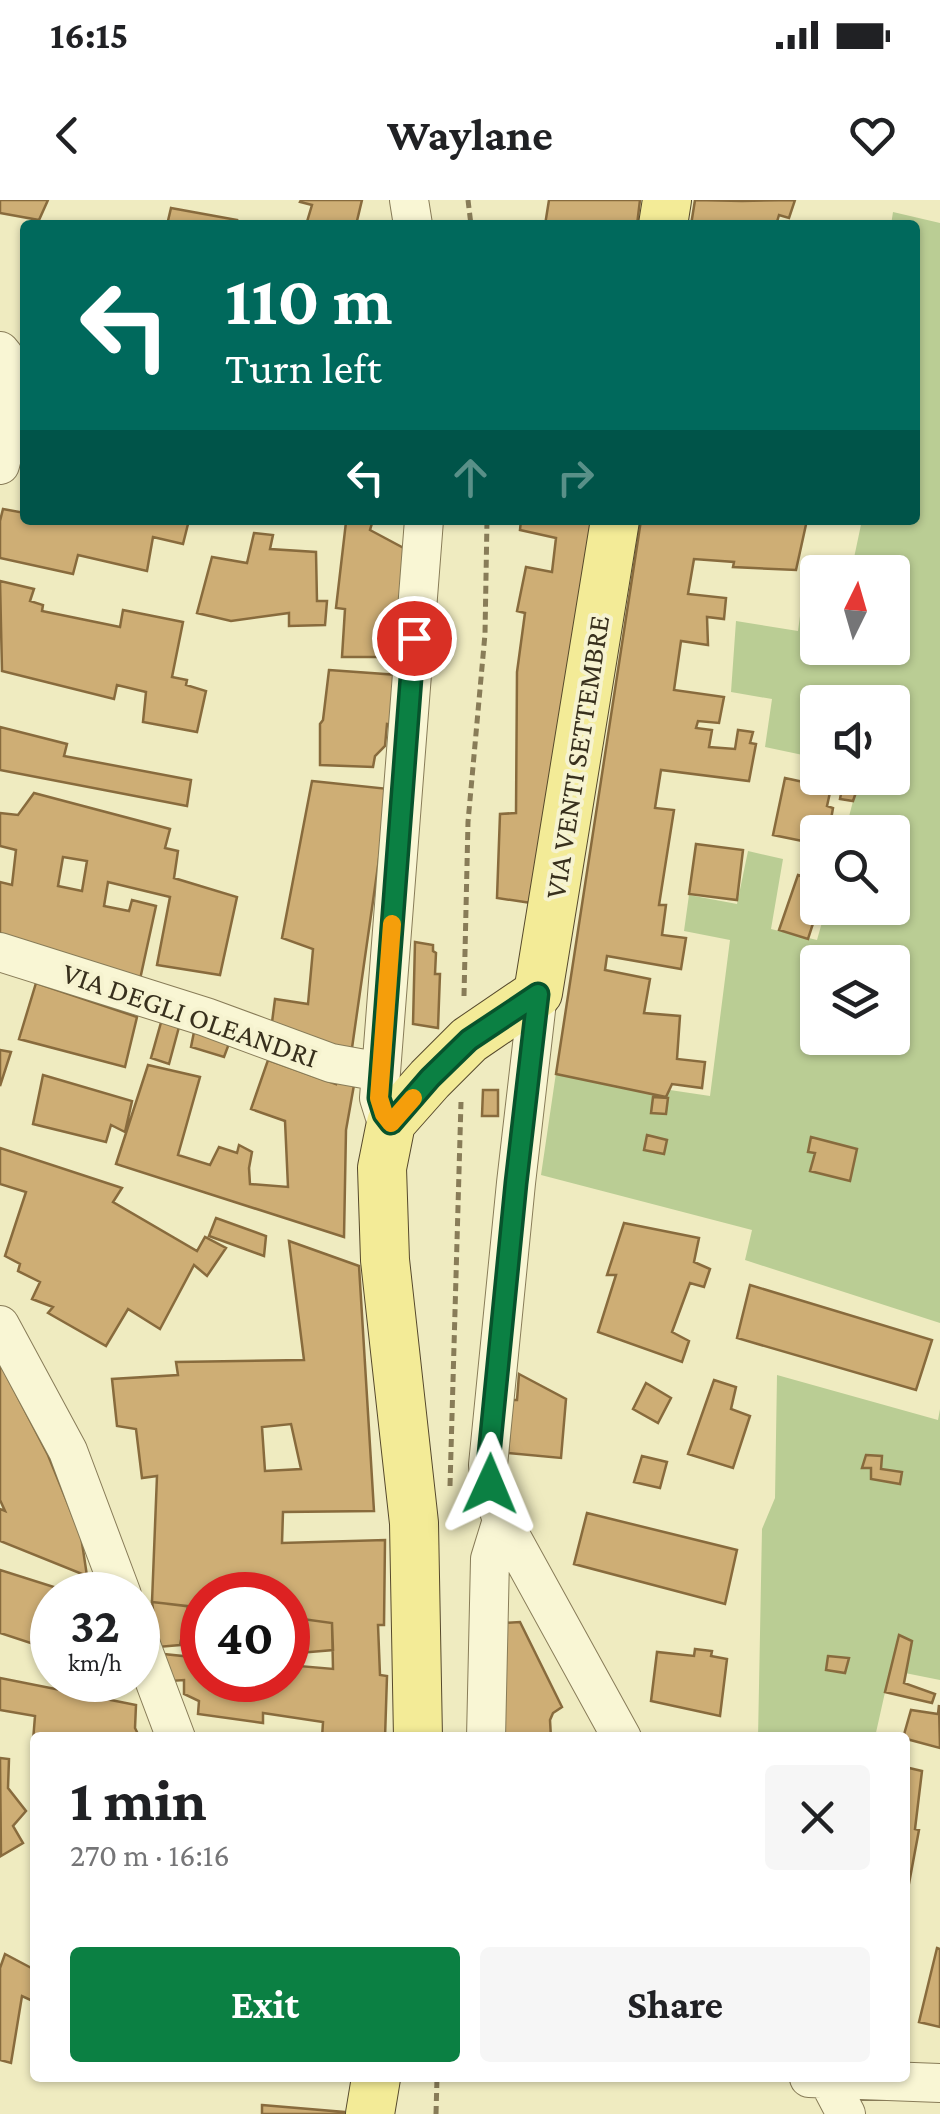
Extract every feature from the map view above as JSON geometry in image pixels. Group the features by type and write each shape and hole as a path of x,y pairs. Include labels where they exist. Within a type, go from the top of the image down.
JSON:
{"main road":[{"name":"VIA VENTI SETTEMBRE","path":"538,994 615,525"},
{"path":"418,1732 414,1522 385,1260 382,1168 391,1123 430,1078 463,1046 538,994"},
{"path":"370,2114 375,2082"}],"street":[{"path":"0,351 9,362 17,396 0,465"},
{"path":"391,1123 379,1098 380,1072 424,525"},
{"name":"VIA DEGLI OLEANDRI","path":"0,952 206,1017 331,1063 380,1072"},
{"path":"538,994 488,1465 490,1484 502,1520 619,1732"},
{"path":"0,1325 68,1450 113,1572"},
{"path":"486,1732 490,1559 502,1520"},
{"path":"160,1695 174,1732"},
{"path":"829,2082 846,2114"},
{"path":"910,2082 940,2083"}],"path":[{"path":"450,1497 468,822 485,634 487,525"},
{"path":"436,2114 437,2082"}],"green space":[{"path":"893,212 940,223 940,1323 745,1260 752,1230 541,1175 556,1073 710,1096 730,940 684,931 689,895 737,904 748,851 783,859 771,929 817,940 821,925 910,925 910,815 849,815 855,795 910,795 910,685 800,685 800,754 765,747 772,699 731,692 736,621 798,631 800,616 800,665 910,665 910,555 855,555 861,525 920,525 920,220 892,220"},
{"path":"777,1375 938,1420 940,1409 940,1680 890,1670 876,1732 758,1732 762,1529 775,1498"}],"building":[{"path":"0,200 48,200 39,220 0,213"},
{"path":"362,200 357,220 308,220 312,205 300,202"},
{"path":"549,200 640,200 638,220 546,220"},
{"path":"695,200 795,200 789,218 779,215 778,220 692,220"},
{"path":"171,208 237,220 168,220"},
{"path":"3,509 20,512 20,525 188,525 183,544 153,537 147,571 78,555 73,574 0,558"},
{"path":"346,525 372,525 370,530 411,552 404,632 391,630 390,657 342,657 345,609 336,608"},
{"path":"520,525 591,525 538,904 497,898 500,814 516,813 517,672 525,613 517,611 526,567 552,572 556,538 520,530"},
{"path":"640,525 806,525 796,570 733,567 734,562 694,559 688,594 726,598 724,619 707,617 708,645 681,641 674,690 724,697 719,723 698,721 696,728 712,730 709,747 735,749 738,730 753,732 750,743 756,744 749,781 661,770 655,808 674,810 659,905 666,905 662,935 686,938 681,969 607,956 605,970 650,979 644,1013 680,1016 677,1059 705,1062 702,1088 672,1084 666,1097 556,1074"},
{"path":"254,533 273,535 270,549 316,552 317,601 327,601 325,625 289,626 289,613 231,621 197,613 212,557 247,563"},
{"path":"0,581 34,589 30,601 43,605 42,611 120,627 123,610 183,622 172,677 206,691 197,732 143,722 146,692 117,685 114,699 2,671"},
{"path":"329,670 398,675 394,725 387,724 385,746 375,756 373,767 320,765 320,724"},
{"path":"0,727 67,744 64,756 191,780 187,806 0,770"},
{"path":"785,778 800,781 800,795 829,795 827,806 833,808 832,815 800,815 800,841 773,835"},
{"path":"312,781 389,789 352,1048 345,1053 271,1030 275,999 308,1004 313,949 282,938"},
{"path":"34,793 170,829 165,848 178,851 174,878 237,897 220,975 157,965 170,897 108,882 104,906 129,911 132,900 156,906 139,984 0,944 0,882 12,885 16,850 0,846 0,813 18,815","holes":["63,857 87,861 82,891 58,886"]},
{"path":"841,795 855,795 853,801 840,799"},
{"path":"696,844 743,850 737,900 689,894"},
{"path":"800,876 800,925 813,925 808,939 779,930"},
{"path":"415,942 433,945 436,953 435,974 440,974 438,1028 413,1024"},
{"path":"36,983 137,1017 125,1067 19,1039"},
{"path":"162,1019 179,1027 169,1064 151,1058"},
{"path":"195,1027 230,1041 224,1057 191,1047"},
{"path":"0,1050 11,1052 0,1086"},
{"path":"268,1060 336,1084 337,1079 354,1085 346,1130 344,1237 116,1164 148,1065 200,1077 178,1155 210,1165 219,1147 237,1153 239,1145 252,1152 250,1184 288,1187 285,1121 251,1109"},
{"path":"43,1075 132,1101 125,1132 111,1125 106,1142 33,1124"},
{"path":"483,1090 498,1090 498,1116 482,1116"},
{"path":"653,1097 668,1098 666,1114 651,1113"},
{"path":"647,1135 667,1140 664,1154 644,1150"},
{"path":"811,1137 857,1149 850,1181 810,1171 815,1153 808,1152"},
{"path":"0,1148 122,1188 113,1202 197,1251 205,1237 226,1248 207,1276 194,1265 160,1329 128,1309 106,1346 48,1313 53,1307 32,1299 40,1282 18,1271 20,1264 5,1256 26,1192 0,1184"},
{"path":"216,1218 266,1236 264,1256 209,1236"},
{"path":"624,1223 699,1238 694,1262 710,1269 704,1287 690,1283 672,1332 689,1341 682,1362 598,1332 616,1275 607,1275"},
{"path":"289,1241 359,1266 374,1511 283,1512 282,1543 385,1540 384,1625 378,1625 380,1675 387,1676 385,1732 322,1732 323,1722 263,1713 263,1723 198,1714 199,1702 310,1702 310,1667 333,1669 332,1623 310,1620 310,1572 180,1572 180,1605 160,1603 160,1572 153,1572 157,1476 142,1478 136,1429 117,1426 112,1379 178,1375 176,1362 304,1360","holes":["291,1424 301,1469 265,1471 262,1427"]},
{"path":"750,1285 932,1340 916,1390 737,1338"},
{"path":"0,1363 48,1455 81,1536 86,1572 77,1572 0,1541 0,1509 5,1511 0,1500"},
{"path":"519,1374 566,1399 561,1458 508,1453 512,1400 517,1400"},
{"path":"714,1380 736,1387 731,1409 750,1416 733,1468 688,1454"},
{"path":"646,1383 671,1398 658,1423 633,1409"},
{"path":"866,1455 882,1456 881,1469 902,1472 900,1484 871,1479 871,1468 862,1468"},
{"path":"642,1456 667,1462 660,1488 634,1482"},
{"path":"587,1513 737,1550 725,1604 574,1564"},
{"path":"0,1570 30,1579 30,1643 0,1633"},
{"path":"160,1603 180,1605 180,1645 160,1647"},
{"path":"310,1620 332,1623 333,1650 310,1652"},
{"path":"520,1622 562,1707 553,1713 551,1732 497,1732 503,1623"},
{"path":"899,1635 912,1641 904,1683 935,1694 932,1703 885,1692"},
{"path":"695,1649 712,1651 711,1656 727,1659 720,1716 651,1701 657,1652 694,1656"},
{"path":"163,1654 180,1656 180,1680 170,1681"},
{"path":"828,1656 849,1658 845,1673 826,1670"},
{"path":"0,1678 30,1684 30,1702 136,1705 137,1732 34,1732 35,1716 0,1710"},
{"path":"939,1705 940,1748 910,1740 910,1732 905,1732 911,1710 938,1714"},
{"path":"0,1758 9,1759 8,1788 26,1811 13,1826 23,1843 1,1856"},
{"path":"910,1768 922,1771 915,1829 919,1830 910,1878"},
{"path":"937,1948 940,1949 940,2027 919,2022"},
{"path":"5,1954 30,1967 30,2000 22,1996 11,2063 0,2060 0,1968"},
{"path":"262,2105 344,2112 344,2114 262,2114"}],"slow traffic":[{"path":"392,924 379,1098 391,1123 413,1098"}],"route":[{"path":"414,638 379,1098 391,1123 469,1040 538,994 488,1465 490,1484"}]}
